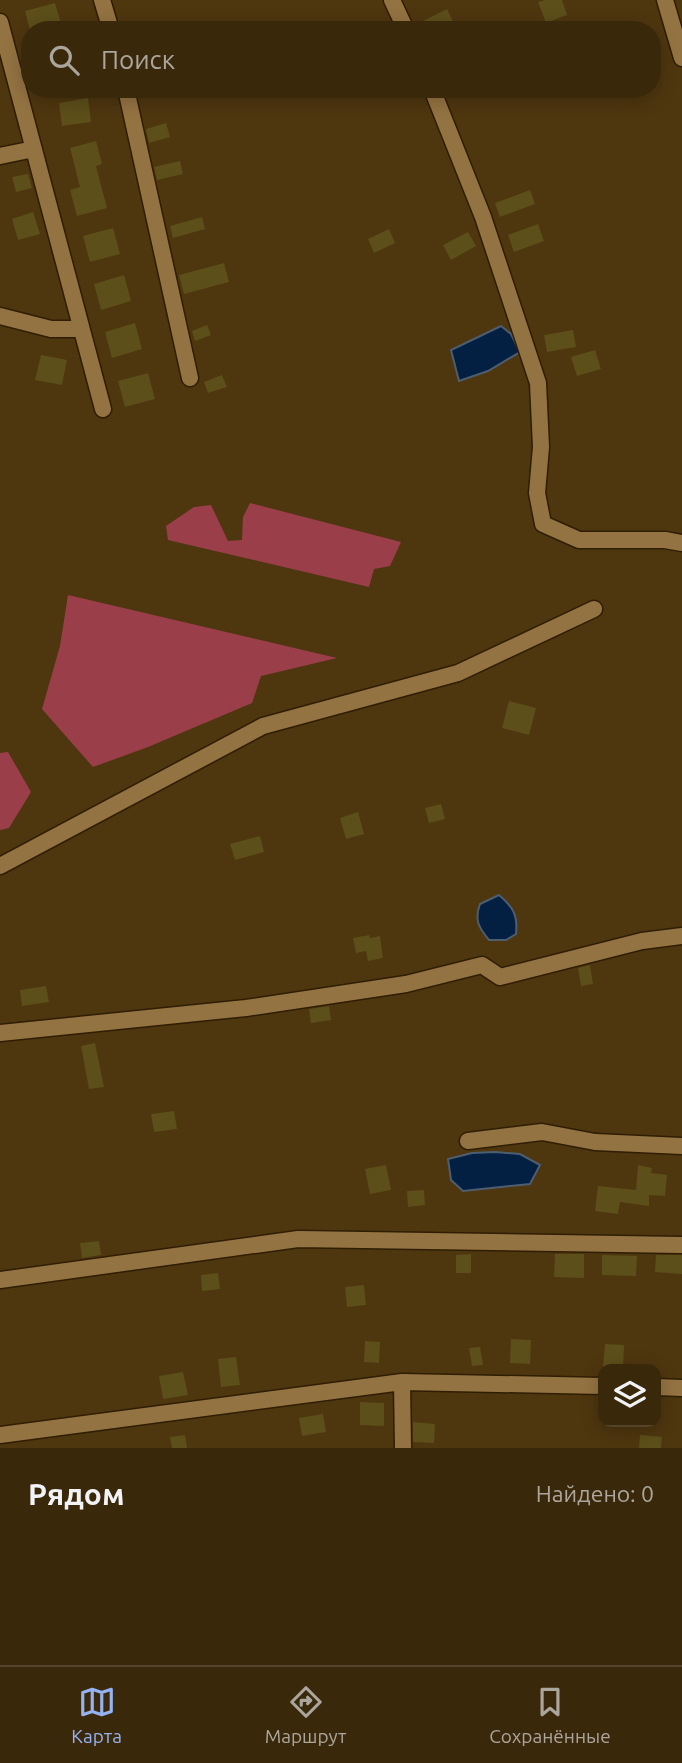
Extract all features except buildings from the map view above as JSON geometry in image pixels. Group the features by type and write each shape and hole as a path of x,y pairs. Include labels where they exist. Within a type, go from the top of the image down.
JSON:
{"street":[{"path":"102,0 108,21"},
{"path":"392,0 402,21"},
{"path":"665,0 682,58"},
{"path":"0,23 103,409"},
{"path":"128,98 190,378"},
{"path":"436,98 483,217 538,383 541,447 537,493 543,524 579,540 665,540 682,544"},
{"path":"0,156 34,149"},
{"path":"0,316 51,329 81,329"},
{"path":"0,866 263,726 458,673 594,610"},
{"path":"0,1033 246,1008 406,984 482,965 500,977 642,941 682,936"},
{"path":"468,1140 542,1132 595,1142 682,1146"},
{"path":"0,1280 298,1239 682,1245"},
{"path":"0,1435 402,1382 598,1386"},
{"path":"402,1382 403,1448"},
{"path":"661,1387 682,1388"}],"shaded area":[{"path":"250,503 401,542 390,566 374,569 369,587 168,540 166,526 194,507 211,505 228,541 242,540 243,517"},
{"path":"68,595 337,658 261,676 252,703 93,767 42,709 60,646"},
{"path":"8,752 31,792 9,828 0,830 0,753"}],"water":[{"path":"501,326 511,334 520,352 488,371 459,381 451,350"},
{"path":"499,895 513,912 516,934 506,940 489,940 478,923 478,910 480,904"},
{"path":"472,1153 520,1154 540,1165 530,1184 463,1191 451,1180 448,1159"}]}
